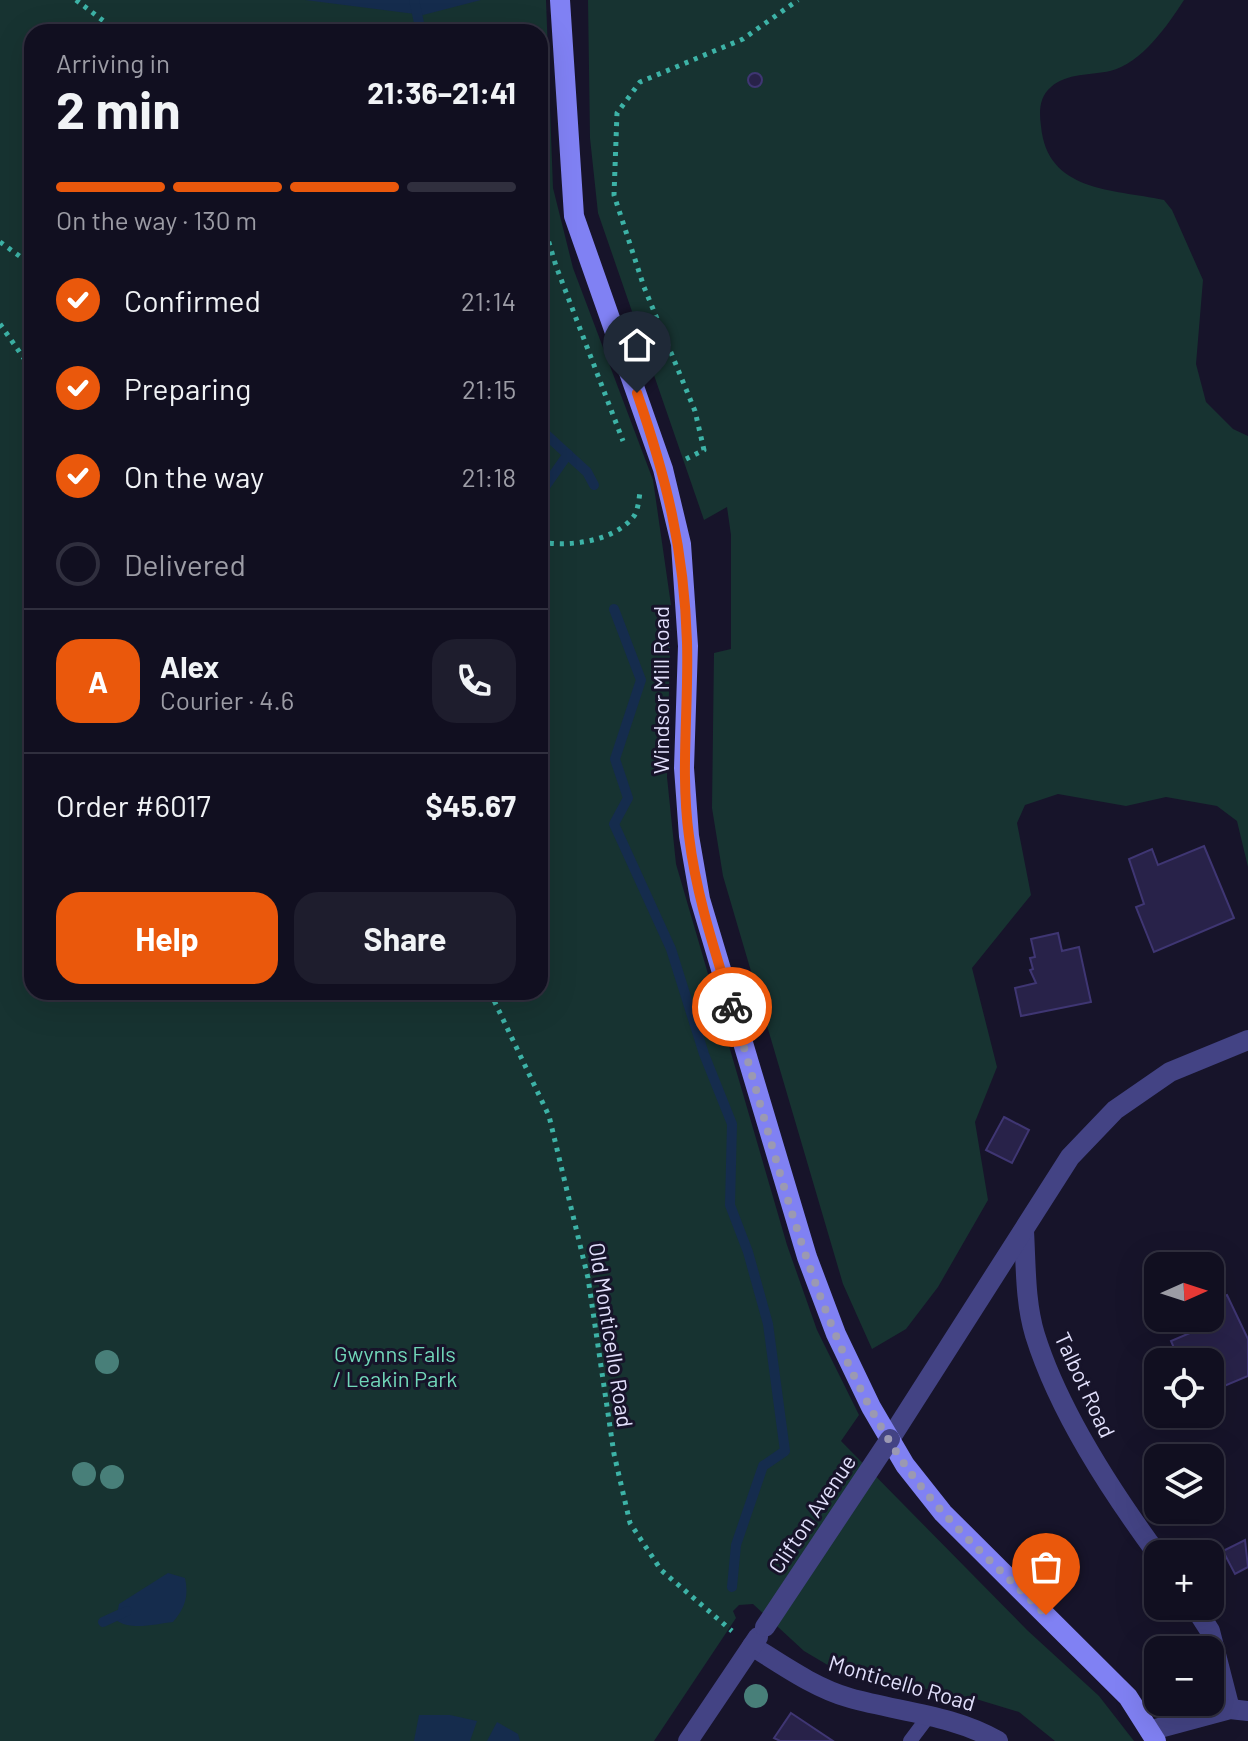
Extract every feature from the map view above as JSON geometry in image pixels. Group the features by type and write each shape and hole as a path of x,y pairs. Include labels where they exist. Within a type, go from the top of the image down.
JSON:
{"main road":[{"name":"Windsor Mill Road","path":"560,0 574,216 663,469 681,544 688,646 684,768 689,836 700,899 807,1257 836,1334 871,1407 905,1465 934,1501 1128,1697 1154,1735"}],"street":[{"path":"1024,1231 1070,1157 1115,1110 1170,1072 1248,1040"},
{"name":"Clifton Avenue","path":"688,1741 963,1329 1024,1231"},
{"name":"Talbot Road","path":"1024,1231 1028,1299 1035,1334 1048,1370 1092,1455 1148,1540"},
{"path":"1154,1735 1239,1710 1214,1641 1202,1620"},
{"name":"Monticello Road","path":"752,1646 825,1689 970,1725 998,1741"}],"lane":[{"path":"910,1741 928,1717"}],"path":[{"path":"76,0 108,24"},
{"path":"548,543 563,545 592,540 619,528 634,516 638,504 640,492 636,476 663,469 704,450 695,411 644,287 614,195 617,113 640,82 743,39 798,0"},
{"path":"548,240 625,448"},
{"path":"0,242 24,259"},
{"path":"0,324 24,358"},
{"name":"Old Monticello Road","path":"494,1000 549,1116 588,1278 614,1454 630,1523 661,1570 752,1646"}],"green space":[{"name":"Gwynns Falls / Leakin Park","path":"0,0 546,0 547,24 24,24 24,1000 548,1000 548,54 553,188 573,268 653,480 671,605 667,777 676,864 787,1245 817,1330 859,1415 841,1441 1027,1630 1099,1696 1134,1741 1055,1741 1019,1712 976,1699 858,1676 831,1667 804,1651 753,1604 739,1605 733,1611 736,1618 654,1741 0,1741"},
{"path":"588,0 1184,0 1153,42 1133,60 1110,71 1064,79 1051,87 1042,100 1040,121 1046,148 1055,164 1069,176 1104,189 1164,200 1172,210 1203,280 1196,364 1206,402 1233,429 1248,436 1248,867 1237,821 1217,806 1166,797 1126,806 1058,794 1025,805 1017,823 1031,895 972,968 997,1067 975,1122 988,1200 938,1287 906,1329 872,1349 843,1284 723,876 712,808 714,653 731,649 731,535 727,507 704,520 598,213 590,138"}],"water":[{"path":"305,0 481,0 423,15"},
{"path":"168,1573 185,1578 186,1584 185,1602 173,1622 136,1626 116,1620 119,1604"},
{"path":"419,1715 450,1715 477,1721 470,1741 414,1741"},
{"path":"497,1722 518,1734 520,1741 487,1741"}],"building":[{"path":"755,73 762,80 755,87 748,80"},
{"path":"1204,846 1234,918 1154,952 1136,907 1144,904 1129,859 1152,849 1158,865"},
{"path":"1058,933 1062,951 1079,947 1091,1002 1021,1016 1015,988 1036,983 1030,970 1033,969 1030,958 1035,957 1031,939"},
{"path":"1004,1117 1029,1130 1012,1163 986,1150"},
{"path":"1227,1295 1248,1339 1248,1376 1224,1386 1224,1348 1174,1348 1171,1341 1192,1332 1224,1332 1224,1296"},
{"path":"1245,1540 1248,1567 1235,1574 1224,1550"},
{"path":"791,1713 833,1741 780,1741 774,1738"}],"waterway":[{"path":"414,0 419,24"},
{"path":"548,436 587,472 594,485"},
{"path":"548,483 568,454"},
{"path":"614,609 641,680 615,759 628,798 614,824 671,949 704,1054 732,1124 730,1205 748,1252 768,1324 785,1451 763,1466 736,1545 732,1587"},
{"path":"103,1622 127,1611"}],"way so far":[{"path":"732,1007 807,1257 836,1334 871,1407 905,1465 943,1513 1046,1615"}],"route":[{"path":"637,393 663,469 681,544 688,646 684,768 689,836 700,899 732,1007"}]}
